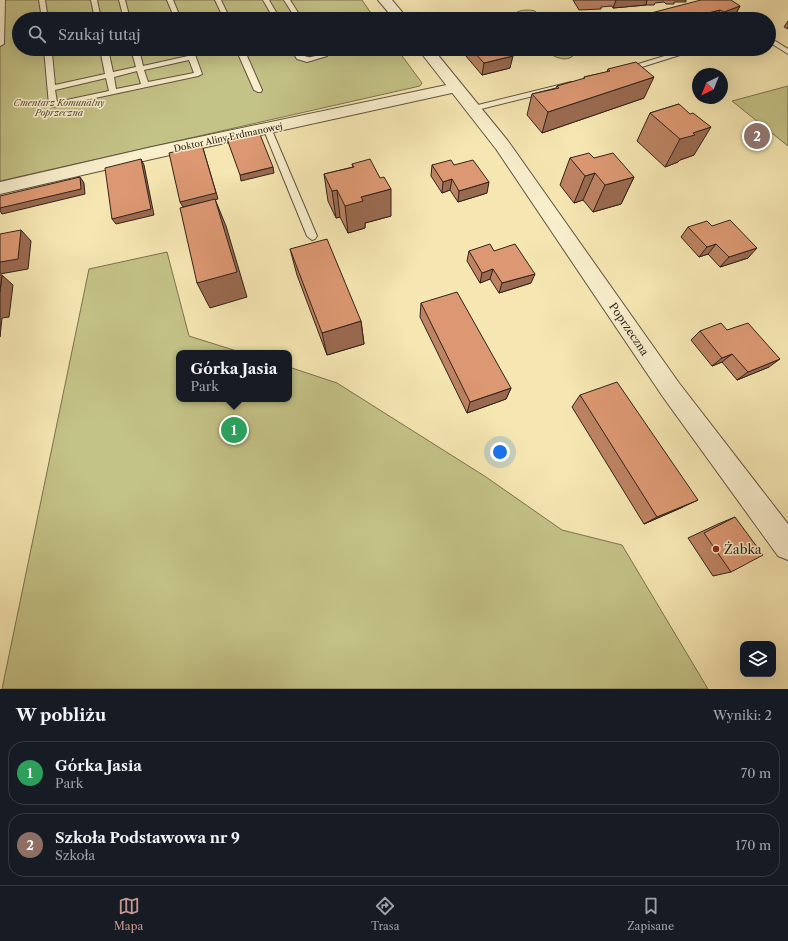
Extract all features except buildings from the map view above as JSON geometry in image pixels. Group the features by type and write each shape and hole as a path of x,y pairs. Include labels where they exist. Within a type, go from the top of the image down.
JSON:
{"street":[{"path":"386,0 395,12"},
{"name":"Poprzeczna","path":"431,56 502,145 671,390 788,546"},
{"name":"Doktor Aliny Erdmanowej","path":"0,188 456,88"}],"lane":[{"path":"0,44 2,0"},
{"path":"42,0 43,12"},
{"path":"94,0 97,12"},
{"path":"122,0 125,12"},
{"path":"170,0 175,12"},
{"path":"218,0 224,12"},
{"path":"266,0 273,12"},
{"path":"288,0 295,12"},
{"path":"715,0 731,12"},
{"path":"776,44 788,52"},
{"path":"49,56 53,105 198,74 192,57 52,88"},
{"path":"105,56 113,92"},
{"path":"137,56 145,85"},
{"path":"243,56 258,90"},
{"path":"299,56 300,58 307,60 323,56 328,64"},
{"path":"618,71 670,56"},
{"path":"473,109 580,81"},
{"path":"268,128 312,236"}],"green space":[{"name":"Cmentarz Komunalny Poprzeczna","path":"0,0 362,0 370,12 12,12 12,56 402,56 422,83 420,86 0,181"},
{"path":"522,10 530,10 536,12 518,12"},
{"path":"554,56 573,56 565,59"},
{"path":"788,86 788,146 732,101"},
{"path":"167,252 189,336 233,350 176,350 176,402 292,402 292,368 337,383 486,477 562,530 622,545 708,689 2,689 89,269"}],"place":[{"name":"Szkoła Podstawowa nr 9","path":"757,136"},
{"name":"Górka Jasia","path":"234,430"},
{"name":"Żabka","path":"716,549"}]}
